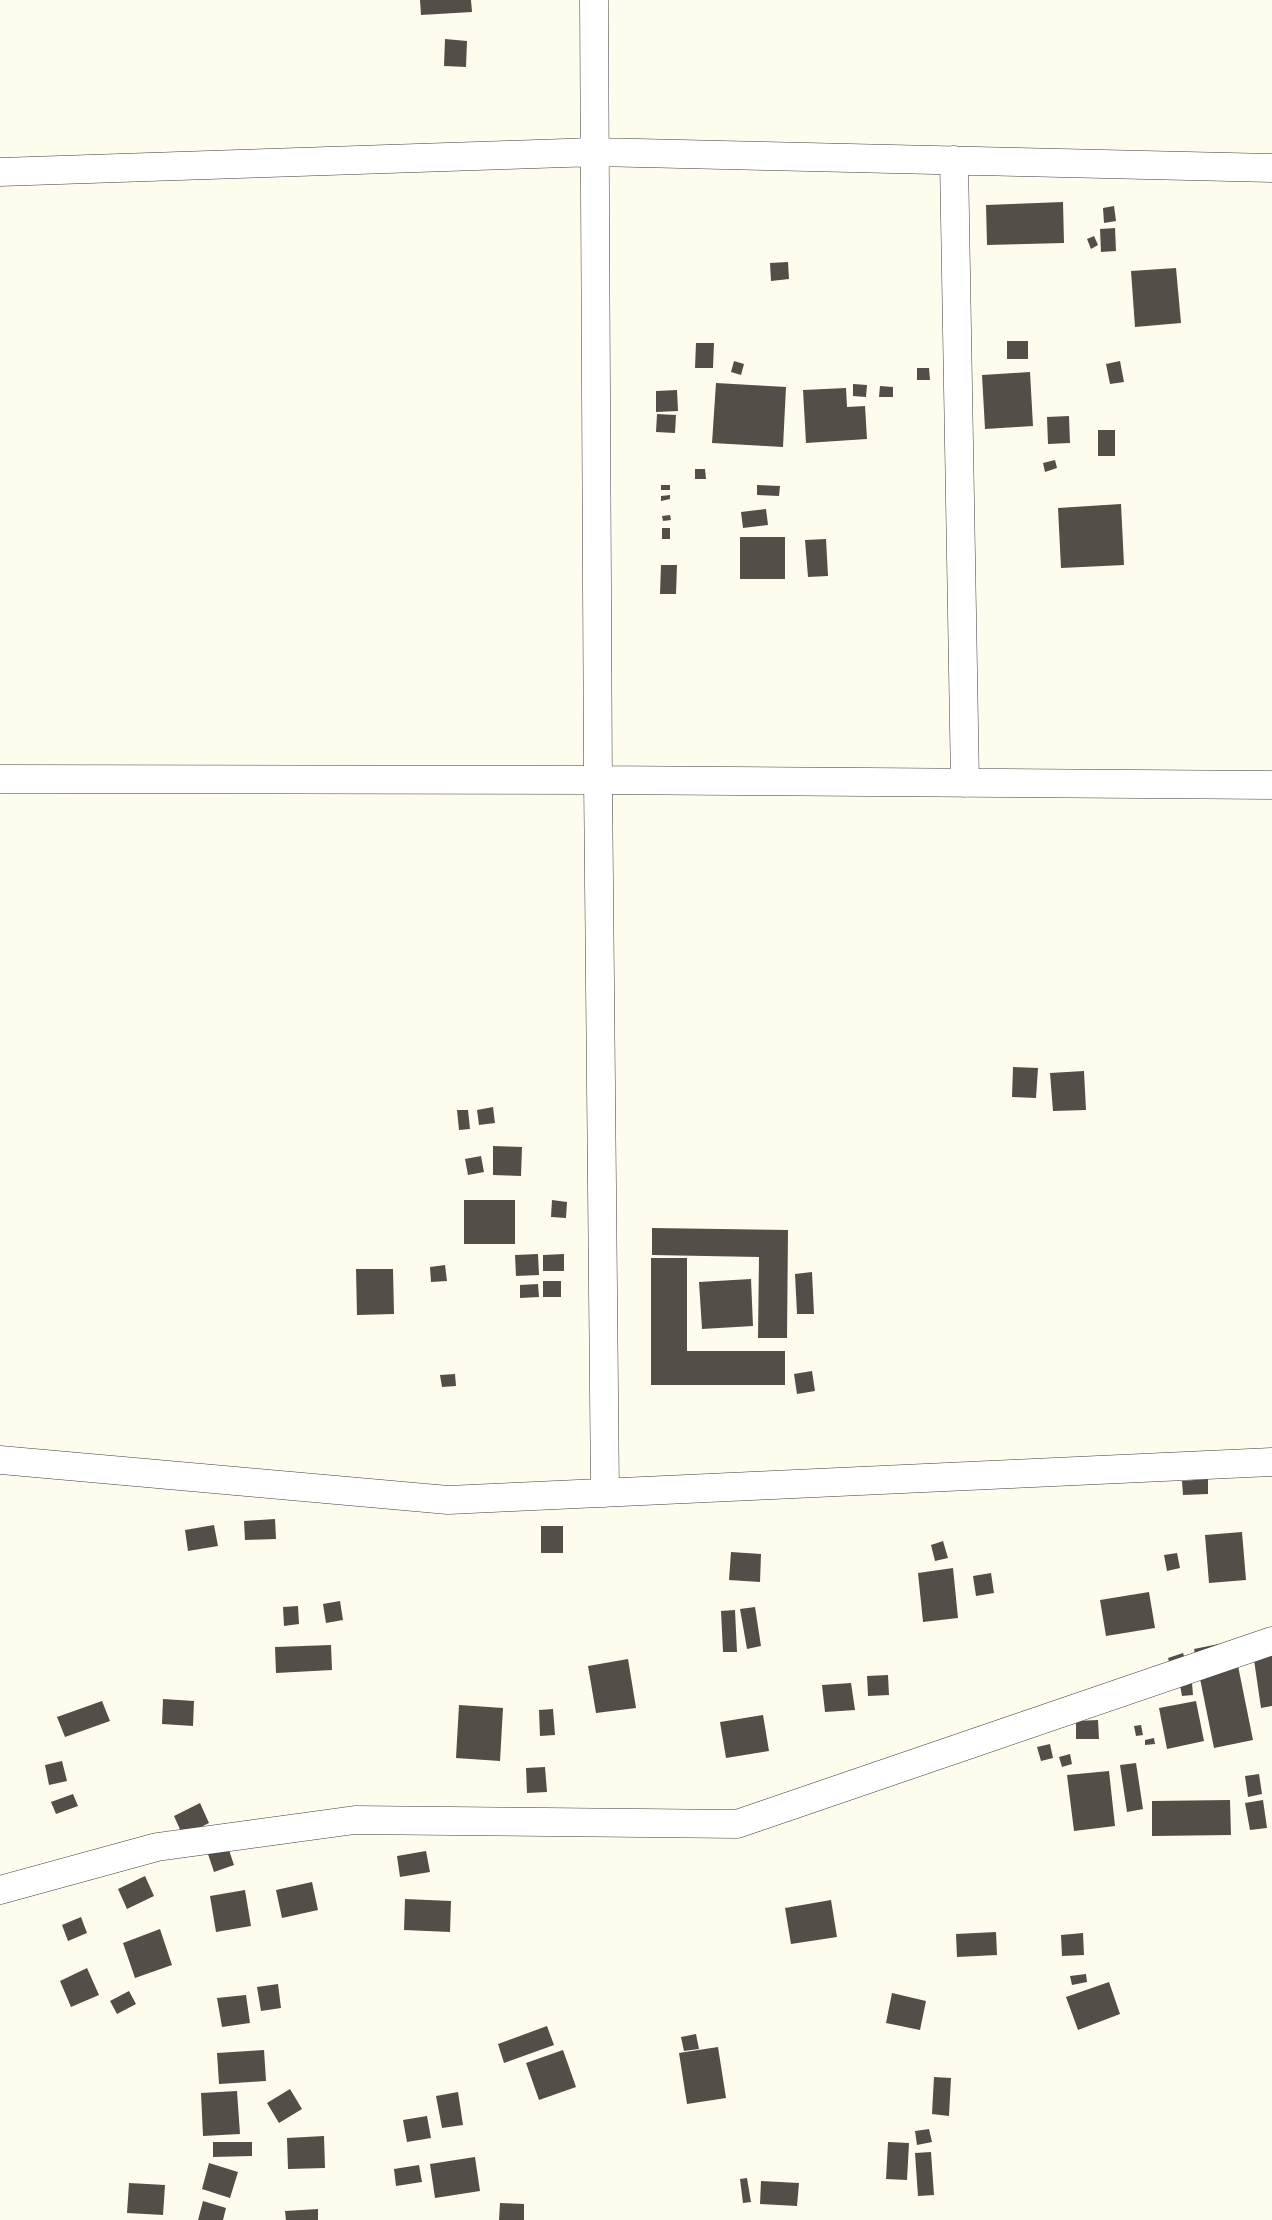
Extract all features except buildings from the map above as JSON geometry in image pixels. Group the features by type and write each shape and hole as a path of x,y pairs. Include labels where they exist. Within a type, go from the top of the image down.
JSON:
{"street":[{"path":"594,0 598,780 605,1493"},
{"path":"0,172 596,152 1272,168"},
{"path":"954,160 965,783"},
{"path":"0,779 598,780 1272,785"},
{"path":"0,1460 448,1500 1272,1462"},
{"path":"0,1890 156,1847 355,1820 736,1824 1272,1641"}]}
